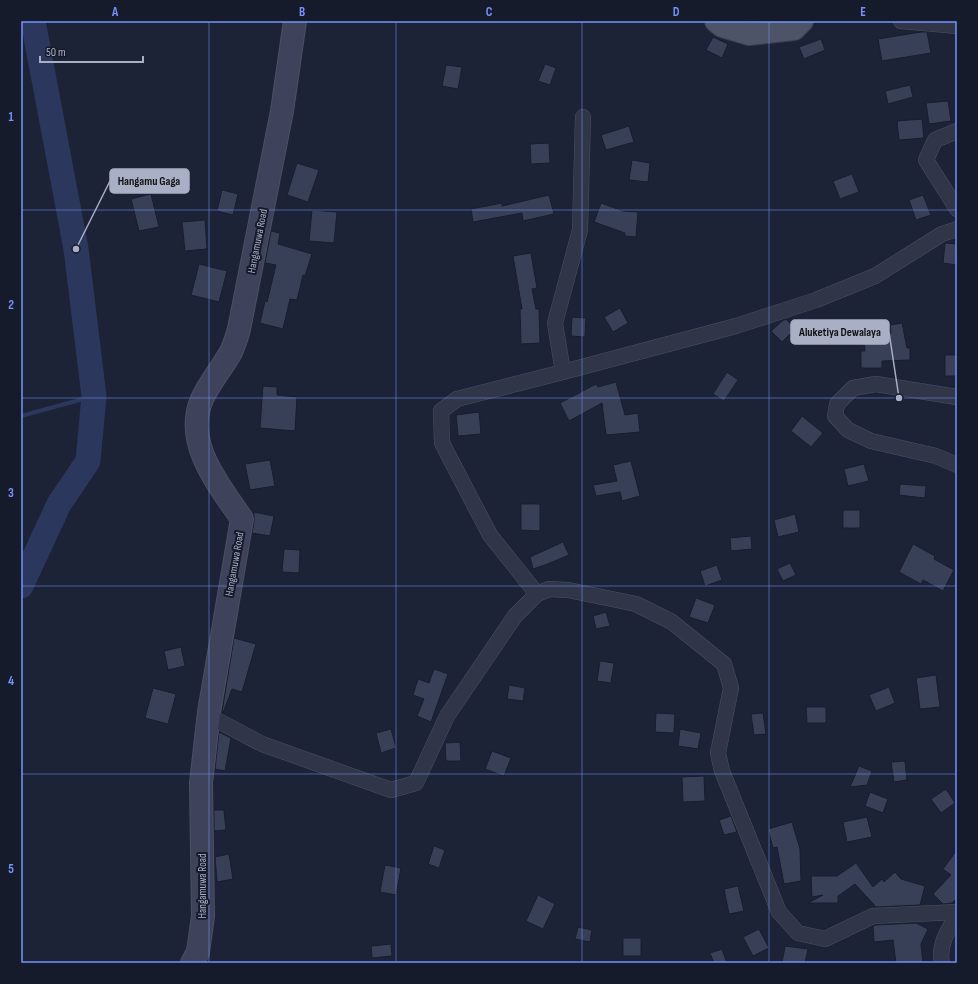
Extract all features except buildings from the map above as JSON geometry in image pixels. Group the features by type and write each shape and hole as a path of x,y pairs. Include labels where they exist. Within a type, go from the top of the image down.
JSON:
{"main road":[{"path":"716,21 722,26 748,34 794,29 802,21"}],"street":[{"name":"Hangamuwa Road","path":"192,963 198,952 203,916 201,784 209,712 242,519 210,472 199,447 196,421 202,400 231,352 239,329 282,111 295,21"},
{"path":"901,21 957,26"},
{"path":"563,372 554,323 580,230 583,118"},
{"path":"957,131 935,140 926,160 957,209"},
{"path":"537,594 490,535 442,443 441,411 457,399 736,326 816,300 875,276 942,234 957,229"},
{"path":"957,397 876,384 853,388 837,404 835,416 848,430 871,441 936,456 957,465"},
{"path":"209,712 211,717 262,744 391,790 416,783 447,716 515,616 537,594 549,589 568,590 636,604 672,622 724,664 731,688 718,752 722,771 779,912 798,933 825,939 873,916 957,912"},
{"path":"942,963 940,957 945,935 957,916"}],"waterway":[{"path":"21,586 59,504 88,461 94,396 76,249 33,21"},
{"path":"21,416 94,396"}],"place":[{"name":"Hangamu Gaga","path":"76,249"},
{"name":"Aluketiya Dewalaya","path":"899,398"}]}
